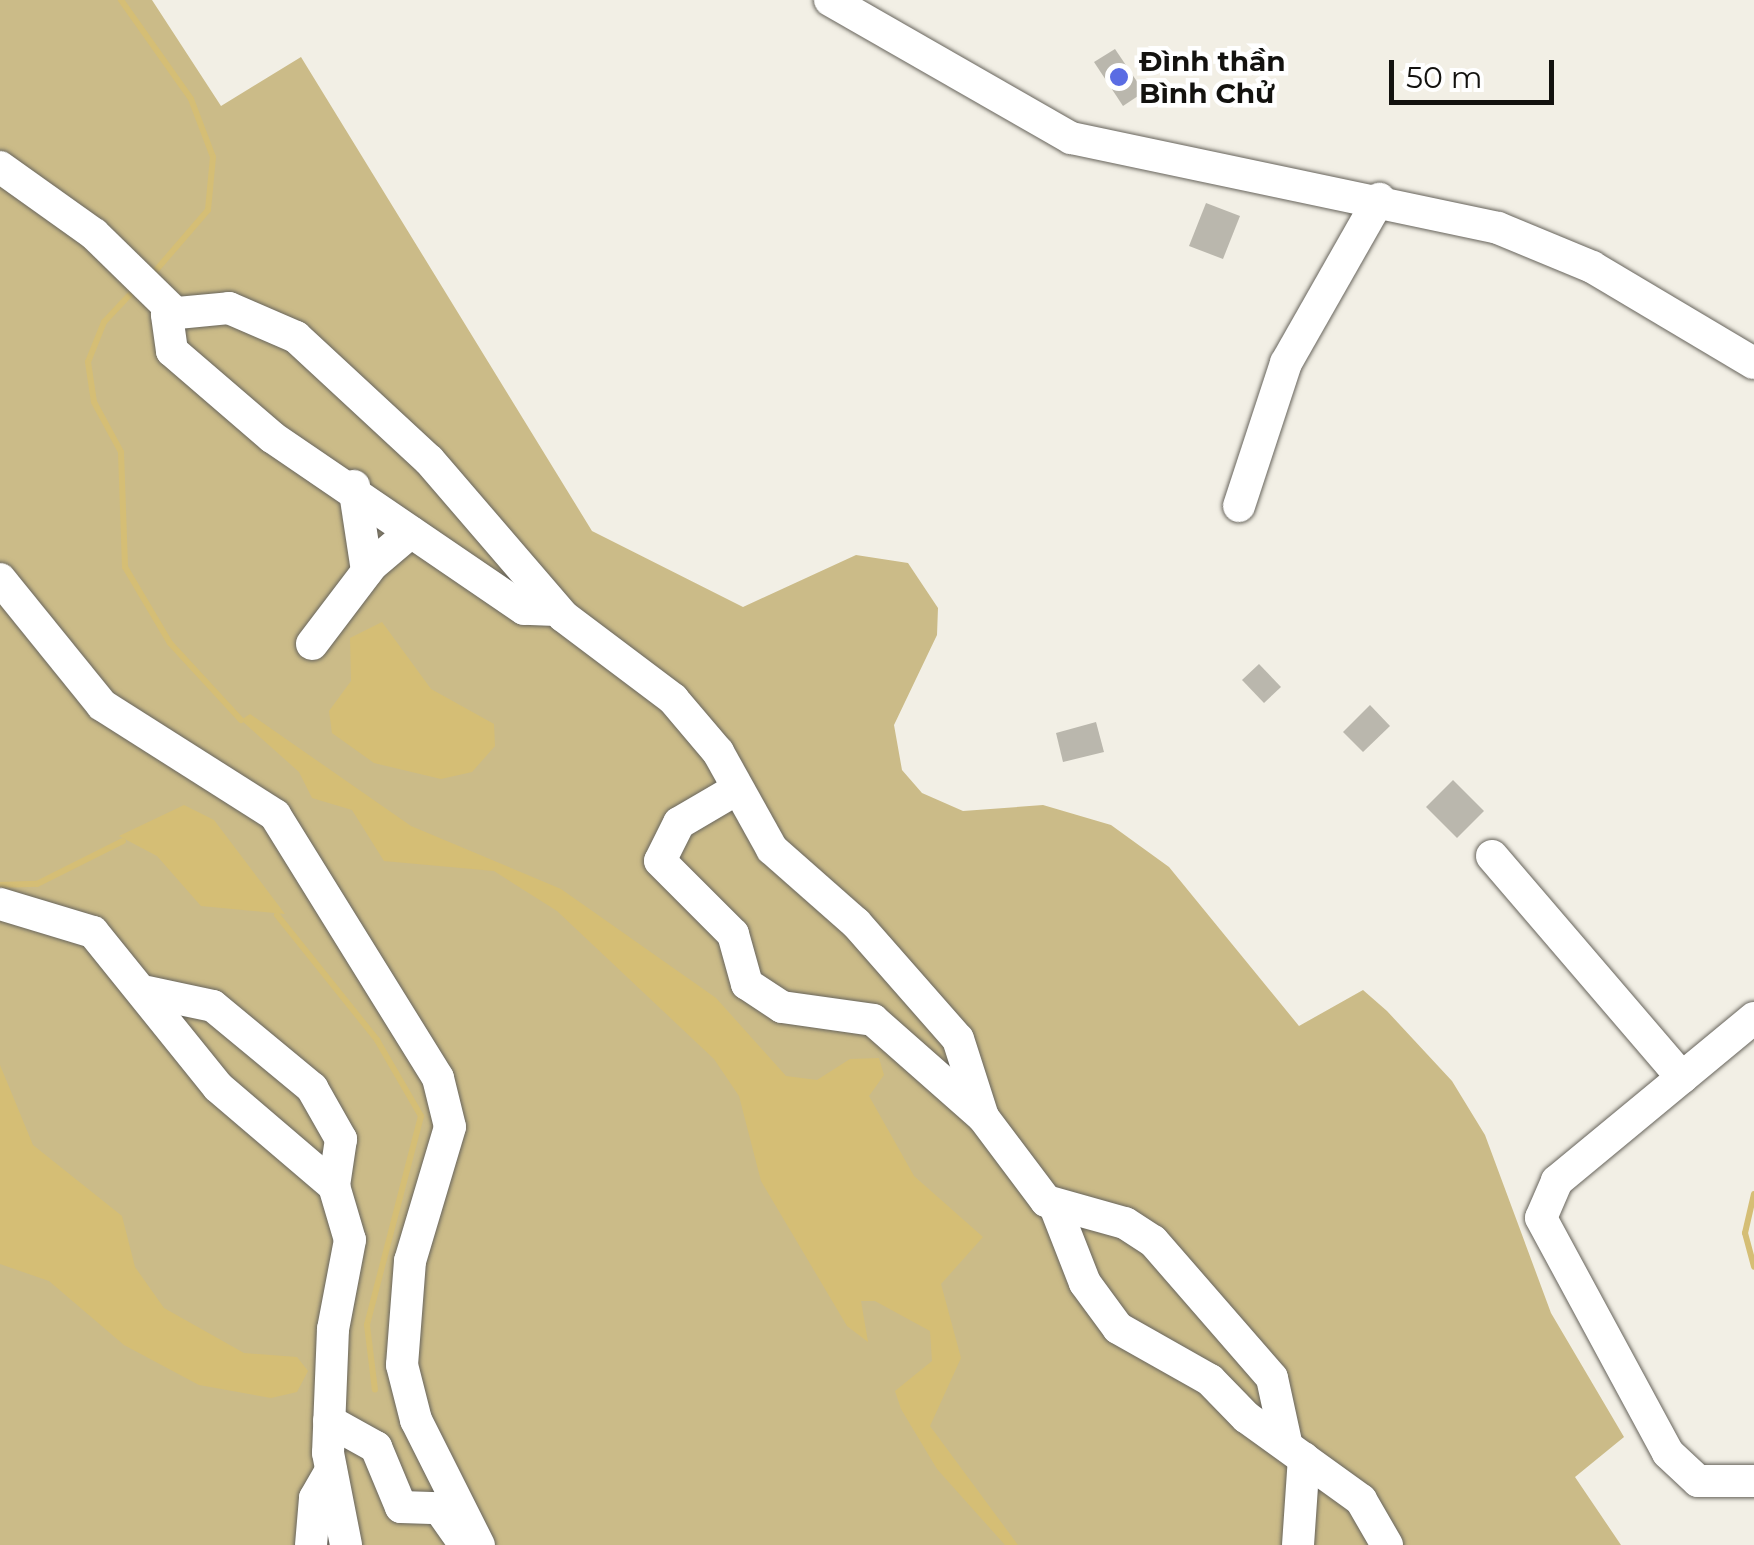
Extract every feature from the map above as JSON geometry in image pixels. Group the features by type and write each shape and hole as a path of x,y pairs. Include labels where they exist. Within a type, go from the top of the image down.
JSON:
{"street":[{"path":"830,0 1071,138 1378,199 1498,228 1592,267 1754,363"},
{"path":"0,167 132,269 166,304 228,308 296,337 429,460 556,610 674,699 737,788 772,849 856,922 958,1039 983,1116"},
{"path":"1239,506 1286,362 1378,199"},
{"path":"166,304 162,330 172,351 272,437 354,486 411,532 524,609 556,610"},
{"path":"354,486 367,571"},
{"path":"312,644 367,571 411,532"},
{"path":"0,579 102,704 275,815 438,1078 448,1143 410,1261 402,1366 416,1420 479,1545"},
{"path":"737,788 679,822 660,861 733,934 747,984 782,1006 873,1020 983,1116 1056,1208 1080,1272 1118,1328 1194,1368 1361,1500 1387,1545"},
{"path":"1492,856 1682,1078"},
{"path":"0,904 80,924 147,992 218,1088 334,1186"},
{"path":"147,992 213,1006 312,1088 341,1138 334,1186 350,1240 329,1421 332,1470 346,1545"},
{"path":"1754,1018 1558,1181 1541,1218 1668,1454 1698,1481 1754,1481"},
{"path":"1056,1208 1125,1222 1153,1241 1272,1378 1295,1450 1298,1545"},
{"path":"329,1421 376,1447 401,1507 439,1508 464,1545"},
{"path":"311,1545 311,1513 332,1470"}],"shaded area":[{"path":"0,0 152,0 221,106 301,57 592,531 743,607 856,555 908,563 938,608 937,635 894,725 902,770 922,793 963,811 1043,805 1111,825 1169,867 1299,1026 1363,990 1387,1011 1452,1081 1485,1135 1551,1313 1624,1437 1575,1477 1621,1545 0,1545"},
{"path":"382,622 431,689 494,724 495,746 472,772 441,779 374,763 332,733 329,711 351,681 350,638"},
{"path":"250,714 411,826 561,889 716,998 786,1076 817,1080 850,1059 879,1058 884,1075 869,1096 914,1176 983,1237 941,1284 961,1358 930,1426 1018,1545 1005,1545 937,1469 901,1409 895,1391 932,1361 930,1331 875,1301 861,1301 868,1342 847,1326 761,1181 739,1096 714,1059 557,911 494,871 384,861 352,810 312,798 299,772 241,720"},
{"path":"184,805 214,820 285,914 201,906 157,856 119,836"},
{"path":"0,1065 33,1145 122,1216 135,1267 164,1308 244,1353 297,1357 308,1371 297,1392 271,1398 199,1385 124,1345 49,1281 0,1264"}],"building":[{"name":"Đình thần Bình Chử","path":"1115,49 1144,92 1123,106 1094,62"},
{"path":"1206,203 1240,216 1223,259 1189,246"},
{"path":"1259,664 1281,687 1264,703 1242,680"},
{"path":"1370,705 1390,726 1363,752 1343,732"},
{"path":"1096,722 1104,752 1063,762 1056,733"},
{"path":"1453,780 1484,811 1457,838 1426,807"}],"waterway":[{"path":"121,0 191,99 213,157 208,210 151,276"},
{"path":"137,287 104,322 88,362 94,402 121,452 125,567 170,643 241,720"},
{"path":"0,885 37,884 123,841"},
{"path":"277,915 377,1040 421,1116 367,1325 375,1390"},
{"path":"1754,1194 1745,1233 1754,1267"}],"place":[{"name":"Đình thần Bình Chử","path":"1119,77"}]}
